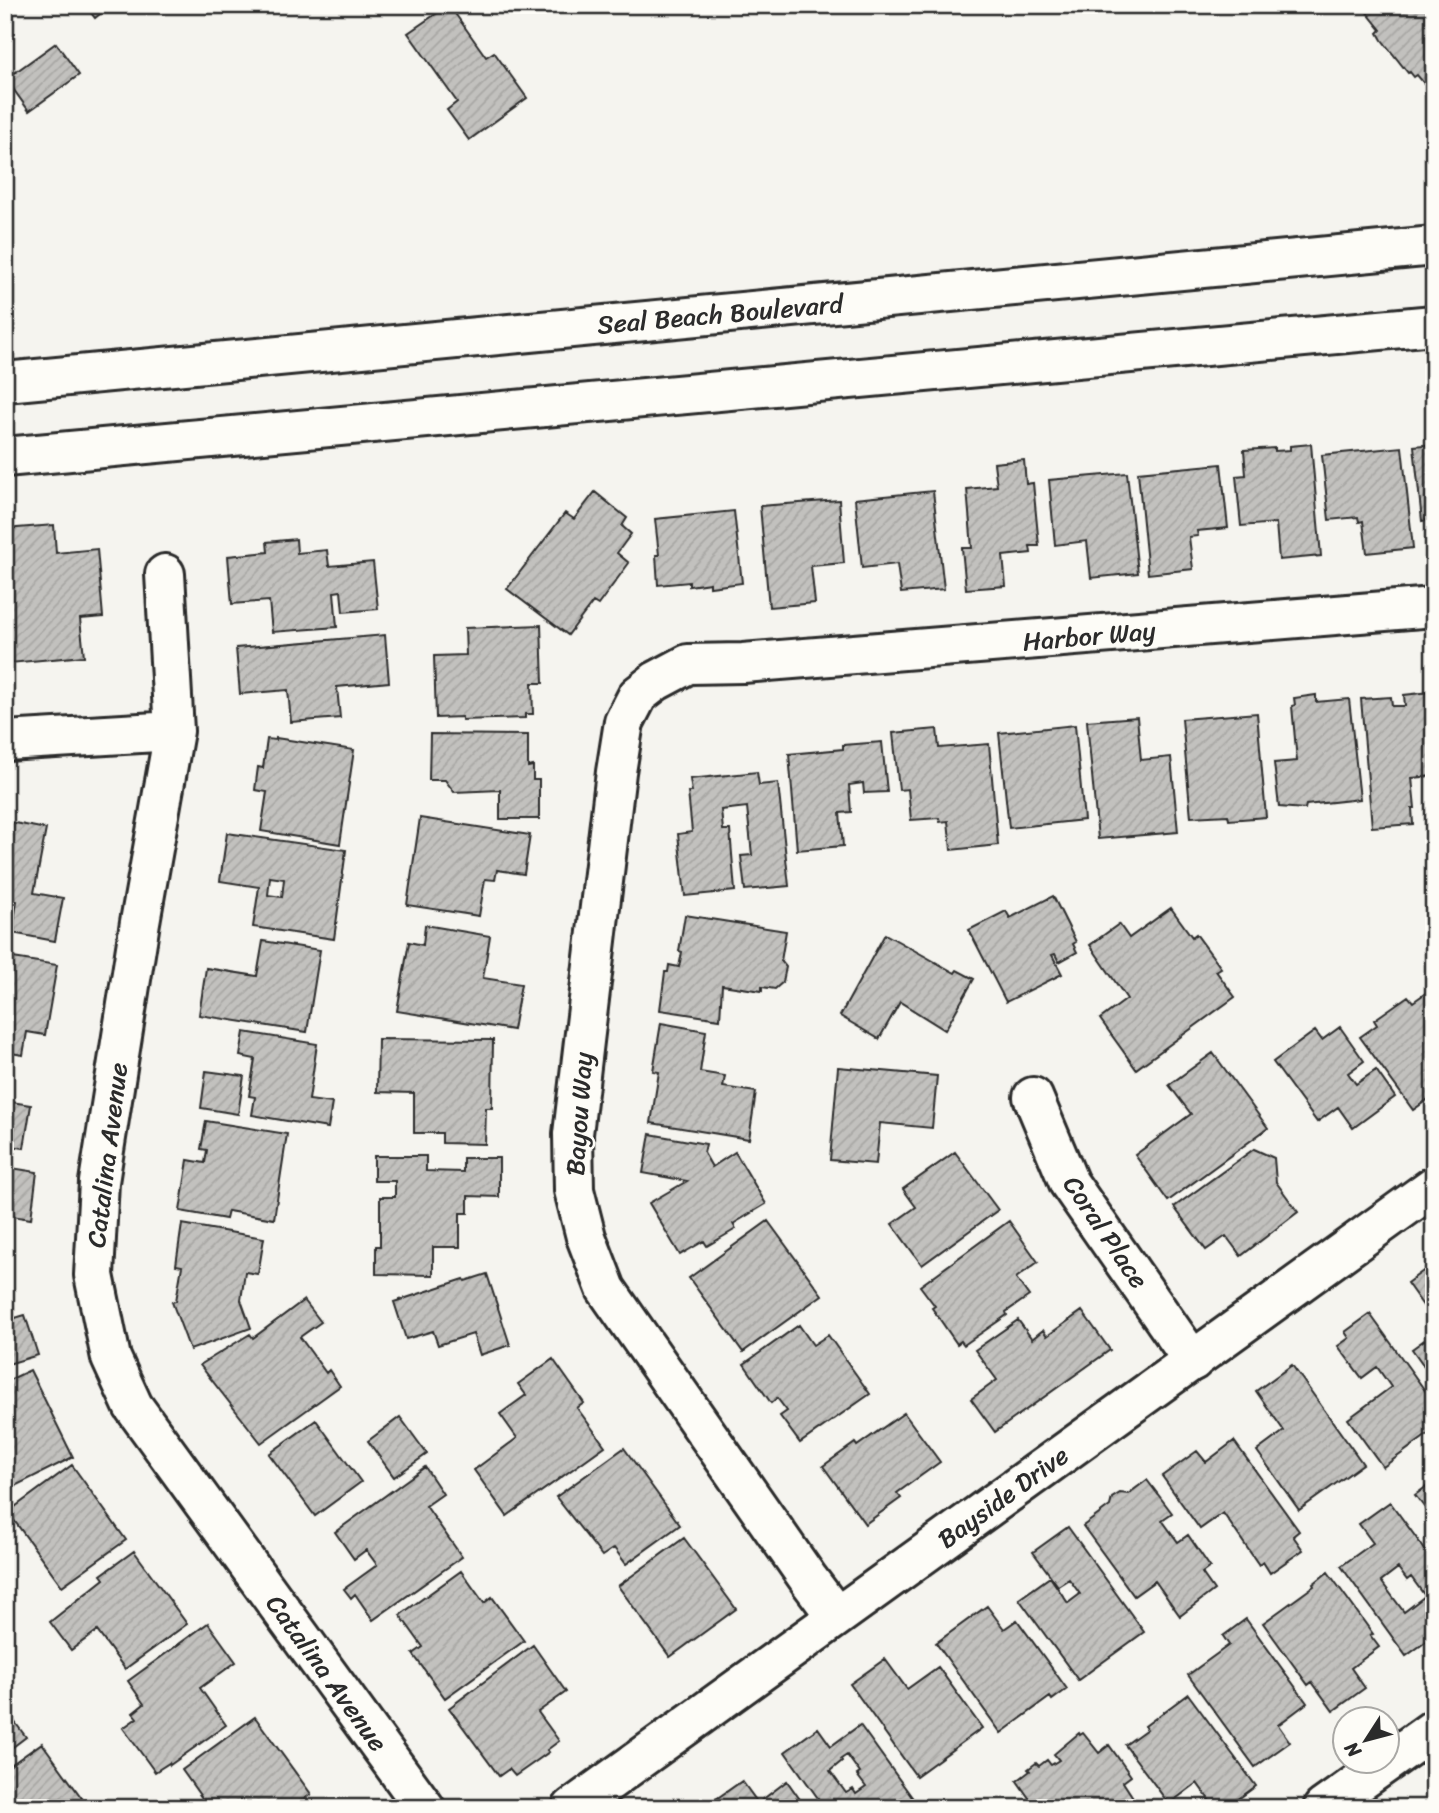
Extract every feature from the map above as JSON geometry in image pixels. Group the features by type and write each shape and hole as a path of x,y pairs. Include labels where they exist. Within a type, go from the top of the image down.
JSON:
{"street":[{"name":"Seal Beach Boulevard","path":"5,382 1434,246"},
{"path":"5,457 1434,324"},
{"name":"Catalina Avenue","path":"165,574 174,731 140,922 99,1182 94,1275 111,1358 133,1406 425,1808"},
{"name":"Harbor Way","path":"743,663 1434,607"},
{"name":"Bayou Way","path":"743,663 688,664 656,681 638,695 624,722 573,1135 574,1190 586,1237 606,1289 808,1580 836,1616"},
{"path":"5,741 174,731"},
{"name":"Coral Place","path":"1033,1097 1069,1183 1193,1360"},
{"name":"Bayside Drive","path":"572,1808 1434,1186"},
{"path":"1323,1808 1434,1729"}],"building":[{"path":"85,5 111,5 95,18"},
{"path":"449,5 486,57 494,52 527,98 469,140 447,110 457,102 408,33"},
{"path":"1361,5 1434,5 1434,95 1417,75 1414,77 1408,73 1382,40 1378,33 1381,30"},
{"path":"56,43 79,75 29,111 6,79"},
{"path":"1311,444 1321,556 1279,560 1276,523 1241,526 1236,476 1246,475 1244,450 1290,450 1290,446"},
{"path":"1434,444 1434,519 1422,521 1414,446"},
{"path":"1402,447 1413,548 1367,553 1363,521 1359,522 1358,517 1329,520 1322,455"},
{"path":"1024,460 1026,484 1033,483 1039,546 1030,546 1031,553 1003,556 1006,586 966,589 962,548 972,548 967,489 997,486 994,463"},
{"path":"1221,464 1228,528 1197,531 1198,536 1189,537 1193,569 1148,574 1138,472"},
{"path":"1127,473 1138,573 1091,578 1087,541 1055,545 1049,480"},
{"path":"933,491 944,589 901,593 897,564 862,568 855,499"},
{"path":"595,492 627,518 622,526 631,534 617,553 629,563 598,605 593,602 568,635 507,589 565,513 574,519"},
{"path":"839,500 844,563 811,566 815,603 769,607 760,506"},
{"path":"734,511 742,583 710,587 710,583 689,586 689,582 658,585 656,555 659,555 655,519"},
{"path":"54,525 56,553 97,549 103,617 80,619 84,656 10,663 5,616 5,529"},
{"path":"296,539 297,553 327,550 329,566 373,562 378,609 343,612 341,591 334,592 337,627 272,632 269,601 232,604 228,556 268,552 267,542"},
{"path":"541,625 543,683 532,683 533,714 525,714 525,718 436,718 434,656 466,655 465,628"},
{"path":"385,635 389,682 337,687 340,718 291,722 288,690 240,694 236,648"},
{"path":"1430,692 1434,776 1412,778 1415,808 1412,808 1413,824 1372,827 1361,699 1391,697 1392,706 1405,706 1404,695"},
{"path":"1316,695 1316,702 1349,699 1360,799 1306,805 1305,809 1279,807 1274,763 1297,761 1292,706 1295,705 1294,698"},
{"path":"1257,713 1266,817 1229,820 1228,815 1191,817 1182,719"},
{"path":"1137,717 1141,760 1171,757 1178,832 1098,839 1087,721"},
{"path":"1075,725 1084,820 1009,828 999,733"},
{"path":"937,729 939,748 989,744 998,845 951,850 948,821 940,822 939,818 911,820 908,789 899,790 893,733"},
{"path":"430,734 528,735 528,767 533,766 533,780 539,780 539,819 500,819 500,790 454,792 445,780 429,780"},
{"path":"276,738 354,750 340,844 261,831 267,792 255,790 258,767 263,768 267,739"},
{"path":"882,742 887,792 864,793 863,783 849,785 851,812 840,813 843,846 797,850 789,754"},
{"path":"757,772 759,785 778,783 789,886 745,890 741,856 752,855 747,807 721,810 723,830 730,830 735,891 685,896 678,834 692,832 688,792 692,792 690,779"},
{"path":"420,818 530,835 524,874 497,870 495,880 485,879 479,916 407,905"},
{"path":"5,821 46,829 34,893 63,898 55,941 12,933 17,901 5,899"},
{"path":"227,833 346,850 334,939 253,927 259,887 220,881","holes":["270,877 284,879 282,897 268,895"]},
{"path":"1053,896 1076,942 1073,944 1077,952 1059,962 1055,954 1052,955 1062,974 1006,1002 969,930 1006,911 1010,918"},
{"path":"1171,908 1192,937 1196,934 1221,968 1216,971 1235,997 1136,1069 1100,1019 1127,999 1090,945 1119,924 1129,938"},
{"path":"685,915 786,931 781,961 786,967 783,982 775,989 762,987 762,991 722,985 720,1019 660,1010 665,972 668,972 669,965 679,967"},
{"path":"425,925 490,936 483,978 521,984 513,1030 397,1011 409,942 423,945"},
{"path":"885,934 955,973 957,970 974,979 945,1030 900,1002 879,1039 840,1016"},
{"path":"263,941 320,950 307,1032 199,1015 206,968 257,976"},
{"path":"7,957 57,965 45,1035 27,1032 23,1055 5,1052"},
{"path":"1430,990 1434,996 1434,1095 1413,1110 1360,1037 1377,1025 1374,1020 1408,996 1413,1002"},
{"path":"661,1023 706,1031 700,1072 725,1076 723,1087 756,1092 749,1139 651,1123 659,1072 653,1071"},
{"path":"1340,1027 1364,1061 1348,1073 1356,1084 1376,1070 1395,1097 1353,1128 1338,1107 1317,1122 1273,1062 1315,1031 1322,1040"},
{"path":"244,1032 317,1044 309,1100 332,1103 328,1128 252,1115 255,1097 249,1096 255,1059 240,1056"},
{"path":"378,1039 493,1040 492,1108 486,1108 485,1144 442,1143 442,1133 414,1133 414,1093 377,1092"},
{"path":"1213,1053 1268,1128 1168,1201 1135,1155 1191,1114 1169,1085"},
{"path":"838,1067 937,1076 932,1128 880,1123 876,1164 830,1160"},
{"path":"206,1071 244,1076 238,1114 201,1108"},
{"path":"5,1101 31,1105 24,1148 5,1145"},
{"path":"206,1121 287,1134 274,1219 228,1211 226,1219 180,1211 188,1160 205,1163 207,1150 201,1149"},
{"path":"650,1134 706,1144 704,1153 712,1167 735,1152 766,1204 733,1224 736,1229 707,1246 704,1241 680,1255 649,1203 687,1181 643,1173"},
{"path":"1254,1149 1274,1158 1276,1182 1298,1212 1241,1256 1226,1236 1206,1250 1174,1207"},
{"path":"955,1152 998,1210 922,1265 892,1224 916,1207 903,1189"},
{"path":"374,1156 426,1156 426,1171 463,1172 463,1158 499,1158 499,1197 468,1196 468,1213 460,1213 460,1247 433,1247 433,1275 376,1274 376,1246 380,1246 380,1197 395,1197 395,1181 374,1181"},
{"path":"5,1167 37,1172 31,1219 5,1215"},
{"path":"768,1221 822,1295 743,1352 689,1278"},
{"path":"1009,1221 1038,1262 1016,1278 1029,1296 964,1345 961,1341 957,1344 920,1286"},
{"path":"182,1224 264,1238 258,1274 245,1272 241,1300 251,1328 190,1350 172,1302 176,1301 182,1266 176,1265"},
{"path":"1434,1263 1434,1321 1407,1283"},
{"path":"487,1274 510,1345 480,1355 473,1334 438,1345 433,1331 406,1339 394,1302"},
{"path":"304,1300 321,1322 300,1337 326,1373 329,1370 340,1386 261,1443 200,1365 250,1334 253,1338"},
{"path":"1082,1311 1110,1350 995,1432 971,1399 997,1380 975,1350 1018,1320 1032,1339 1043,1330 1047,1336"},
{"path":"1370,1314 1434,1403 1434,1430 1383,1467 1348,1419 1391,1387 1377,1367 1362,1378 1338,1346 1349,1338 1345,1332"},
{"path":"25,1315 38,1355 5,1365 5,1321"},
{"path":"799,1325 813,1345 828,1335 870,1394 800,1443 780,1416 787,1411 777,1398 771,1403 744,1364"},
{"path":"1434,1333 1434,1380 1412,1349"},
{"path":"553,1359 584,1403 577,1408 605,1446 507,1516 474,1470 517,1438 500,1414 526,1395 518,1384"},
{"path":"1292,1365 1363,1464 1299,1510 1257,1451 1284,1431 1256,1391"},
{"path":"30,1370 73,1457 5,1491 5,1382"},
{"path":"904,1413 940,1462 897,1493 901,1498 865,1524 823,1466"},
{"path":"400,1417 427,1454 394,1477 368,1441"},
{"path":"316,1420 361,1482 315,1516 269,1454"},
{"path":"1234,1441 1299,1531 1293,1536 1303,1550 1270,1573 1263,1562 1259,1565 1223,1513 1200,1529 1162,1476 1197,1451 1206,1462"},
{"path":"624,1448 680,1525 626,1564 614,1548 602,1556 556,1497"},
{"path":"72,1465 126,1540 62,1586 8,1512"},
{"path":"425,1467 443,1494 426,1506 462,1557 373,1620 355,1594 351,1598 344,1589 377,1565 366,1550 354,1559 335,1532"},
{"path":"1147,1480 1172,1513 1162,1520 1178,1542 1188,1535 1210,1567 1202,1573 1214,1590 1180,1616 1155,1581 1134,1596 1083,1526 1110,1506 1112,1498 1120,1493 1128,1494"},
{"path":"1434,1481 1434,1520 1415,1495"},
{"path":"1390,1502 1434,1562 1434,1609 1429,1613 1434,1620 1434,1636 1406,1656 1341,1566 1373,1543 1359,1524","holes":["1398,1568 1407,1580 1411,1577 1425,1596 1404,1612 1381,1581"]},
{"path":"1068,1527 1144,1632 1078,1680 1019,1599 1050,1577 1068,1603 1080,1594 1069,1579 1058,1586 1033,1552"},
{"path":"684,1538 736,1609 670,1657 618,1586"},
{"path":"134,1551 187,1624 125,1669 97,1631 71,1650 50,1622 104,1579 101,1575"},
{"path":"461,1571 484,1603 492,1597 524,1641 445,1698 413,1654 423,1647 400,1615"},
{"path":"1328,1572 1373,1634 1370,1635 1379,1647 1351,1668 1365,1688 1343,1704 1330,1704 1330,1707 1312,1682 1308,1685 1263,1623 1314,1586 1313,1584"},
{"path":"987,1606 1004,1629 1017,1620 1067,1689 1052,1700 1050,1697 1001,1733 936,1643"},
{"path":"1246,1619 1307,1703 1278,1725 1290,1742 1255,1767 1188,1675 1229,1645 1223,1636"},
{"path":"208,1623 236,1662 200,1688 226,1725 170,1765 169,1763 155,1772 123,1728 137,1718 133,1713 144,1704 128,1681"},
{"path":"533,1645 566,1692 538,1712 559,1741 547,1750 549,1752 515,1776 509,1769 499,1776 449,1708"},
{"path":"885,1659 907,1689 938,1667 982,1728 916,1776 850,1684"},
{"path":"1188,1694 1256,1786 1226,1808 1215,1808 1197,1783 1169,1804 1125,1745 1147,1729 1145,1726"},
{"path":"5,1709 26,1737 5,1753"},
{"path":"255,1717 311,1794 292,1808 209,1808 182,1770"},
{"path":"860,1725 914,1800 902,1808 825,1808 785,1752 818,1728 831,1746","holes":["847,1755 860,1773 857,1775 866,1787 856,1794 853,1789 846,1793 830,1771"]},
{"path":"1079,1733 1083,1733 1099,1753 1109,1745 1131,1776 1123,1782 1134,1799 1132,1808 1036,1808 1017,1781 1036,1763 1039,1766 1047,1760 1051,1765 1059,1760 1054,1754"},
{"path":"42,1743 89,1808 5,1808 5,1769"},
{"path":"742,1781 758,1803 787,1781 806,1808 712,1808 709,1804"}]}
